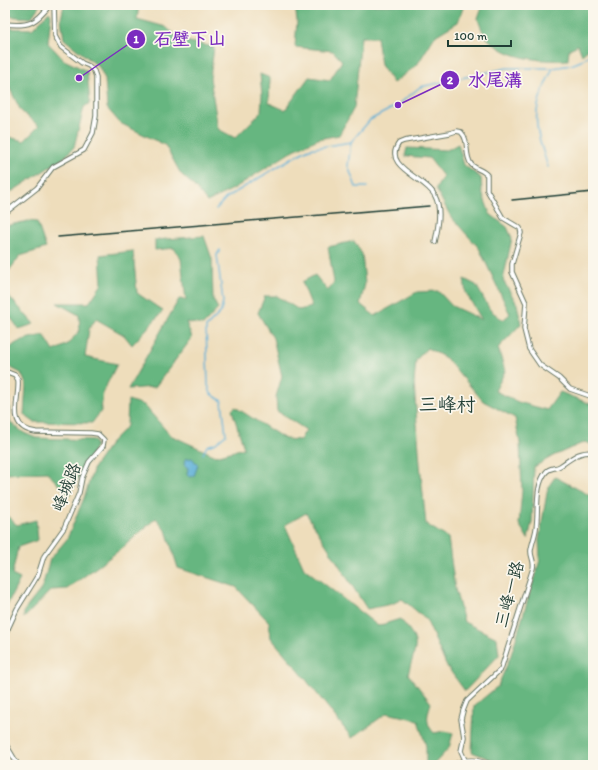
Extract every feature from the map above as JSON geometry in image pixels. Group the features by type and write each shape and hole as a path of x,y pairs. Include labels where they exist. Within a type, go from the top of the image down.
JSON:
{"street":[{"path":"5,24 27,25 36,21 50,5"},
{"path":"5,213 37,188 53,167 84,150 93,133 96,116 96,77 89,66 82,63 61,47 55,36 54,5"},
{"path":"434,242 438,221 436,196 426,184 409,173 398,162 395,158 395,151 399,143 456,131 461,132 464,136 469,160 472,165 487,175 487,190 503,218 520,228 521,233 512,264 512,272 526,303 524,329 528,349 540,365 559,378 570,389 593,397"},
{"name":"峰城路","path":"5,370 15,375 18,380 16,415 22,426 30,431 91,432 98,434 104,440 103,446 89,462 82,478 79,493 64,528 44,556 38,575 25,594 5,635"},
{"name":"三峰一路","path":"465,760 461,751 464,737 461,719 463,711 467,702 501,669 534,568 531,548 536,528 539,487 543,477 550,468 558,467 573,455 593,452"},
{"path":"5,743 18,765"},
{"path":"454,765 465,760 473,760 494,765"}],"green space":[{"path":"5,5 40,5 31,18 5,16"},
{"path":"64,5 139,5 137,19 166,27 180,40 214,47 210,78 218,129 235,138 261,112 262,95 260,74 270,78 269,103 285,110 309,77 330,80 342,61 333,51 295,47 297,21 295,5 351,5 353,7 353,5 464,5 458,22 435,36 417,65 393,83 381,65 377,37 361,37 354,108 339,135 318,139 294,150 233,189 207,202 193,185 181,174 165,145 120,123 107,108 105,79 99,67 64,39 61,19"},
{"path":"483,5 593,5 593,45 582,55 578,45 569,49 568,60 535,59 515,55 496,45 484,34 478,19"},
{"path":"49,12 51,15 48,43 64,60 87,71 90,103 84,107 74,147 65,157 5,196 5,136 24,141 39,126 21,111 5,79 5,28 32,29"},
{"path":"458,144 464,165 481,178 482,192 490,214 507,227 512,238 503,280 517,304 521,324 498,348 505,371 495,391 518,402 547,410 560,392 593,405 593,445 585,442 553,456 534,467 532,522 528,539 519,524 522,491 520,443 515,418 483,401 446,358 427,348 416,360 414,383 426,524 448,538 455,589 464,622 497,638 499,655 465,691 446,665 426,619 402,599 392,604 367,609 306,513 285,525 304,568 378,626 400,619 407,627 412,634 415,645 408,674 431,703 428,722 434,733 445,731 453,733 449,748 433,765 426,765 426,746 418,720 387,713 352,738 271,638 269,622 236,587 178,568 166,530 156,518 121,549 67,589 51,590 24,618 24,611 42,588 50,559 67,539 84,498 94,467 112,441 127,426 128,400 144,405 170,435 216,456 244,448 232,410 235,407 285,439 300,440 306,430 277,411 276,397 282,376 273,338 258,313 265,296 277,296 299,310 312,307 302,282 315,275 328,291 334,282 328,247 354,241 362,254 365,284 360,304 375,316 417,292 438,291 452,306 482,320 466,293 464,279 476,285 490,310 503,320 510,314 479,248 451,217 436,189 443,176 429,158 405,156 407,148 447,150"},
{"path":"28,221 37,222 46,248 20,256 5,276 5,226"},
{"path":"204,236 212,259 213,299 218,309 203,325 186,322 192,338 155,387 128,389 179,299 186,300 181,259 174,248 155,250 155,240"},
{"path":"133,251 137,293 163,311 132,345 124,335 96,319 89,329 85,357 117,364 103,392 101,411 92,423 34,422 24,415 26,384 21,373 5,365 8,351 17,342 44,335 54,351 68,344 80,330 79,315 57,303 89,303 102,284 100,255"},
{"path":"5,292 34,324 19,329 5,310"},
{"path":"9,397 10,422 24,433 36,438 94,440 96,445 69,496 47,472 5,474 5,401"},
{"path":"555,477 593,497 593,765 505,765 472,752 474,706 498,686 511,655 540,560 539,540 548,487"},
{"path":"5,514 17,525 36,520 38,540 18,547 12,575 20,579 8,603 5,605"}],"water":[{"path":"192,458 198,465 194,476 190,477 187,475 188,468 184,465 185,459"}],"waterway":[{"path":"216,209 226,198 309,149 351,142 370,120 398,105 420,87 507,68 553,68 571,65 581,61 593,52"},
{"path":"548,167 539,138 537,117 541,96 553,68"},
{"path":"351,142 348,166 356,187 367,187"},
{"path":"203,454 207,446 216,443 226,435 222,401 211,394 208,385 206,327 221,312 223,301 217,255 220,250"}],"railway":[{"path":"512,200 593,192"},
{"path":"58,237 429,206"}],"place":[{"name":"石壁下山","path":"79,78"},
{"name":"水尾溝","path":"398,105"}],"district":[{"name":"三峰村","path":"447,404"}]}
